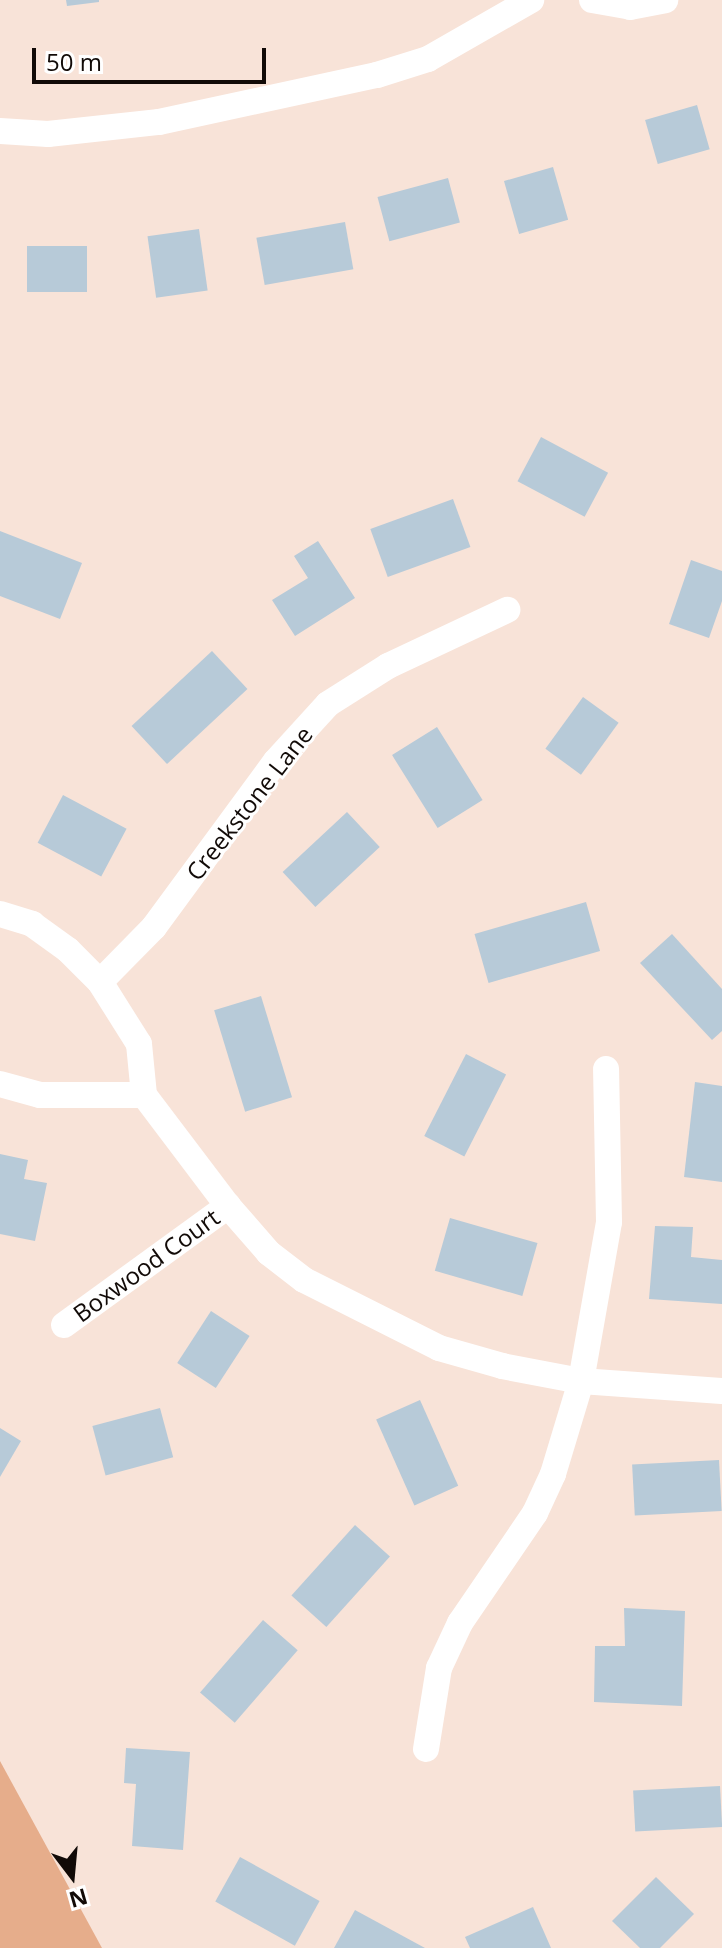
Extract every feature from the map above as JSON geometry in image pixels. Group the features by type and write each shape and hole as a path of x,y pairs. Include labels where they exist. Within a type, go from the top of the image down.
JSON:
{"street":[{"path":"0,131 48,134 159,122 377,75 440,53 531,0"},
{"path":"592,0 630,7 665,0"},
{"name":"Creekstone Lane","path":"100,982 154,927 276,761 328,704 388,666 507,610"},
{"path":"0,914 44,932 100,982 139,1044 144,1095 228,1206 269,1253 304,1280 439,1348 581,1381 722,1391"},
{"path":"426,1749 439,1668 460,1623 538,1507 581,1381 609,1222 606,1069"},
{"path":"0,1084 40,1095 144,1095"},
{"name":"Boxwood Court","path":"64,1325 228,1206"}],"shaded area":[{"path":"0,1761 102,1948 0,1948"}],"building":[{"path":"66,0 99,0 99,2 67,6"},
{"path":"697,105 710,149 658,164 645,120"},
{"path":"553,167 568,220 519,234 504,181"},
{"path":"448,178 460,222 389,241 377,197"},
{"path":"345,222 353,269 265,285 256,238"},
{"path":"199,229 208,290 156,298 148,236"},
{"path":"27,246 87,246 87,292 27,292"},
{"path":"541,437 608,473 585,517 518,481"},
{"path":"453,499 470,547 388,577 370,529"},
{"path":"0,531 82,563 60,619 0,596"},
{"path":"318,541 355,598 295,636 272,600 308,578 294,556"},
{"path":"691,560 722,571 722,601 709,638 669,624"},
{"path":"212,651 247,689 167,764 132,726"},
{"path":"583,697 619,723 581,775 545,749"},
{"path":"437,727 483,800 438,828 392,755"},
{"path":"63,795 127,829 101,876 38,843"},
{"path":"347,812 380,847 315,907 283,872"},
{"path":"586,902 600,951 489,983 474,934"},
{"path":"672,934 722,989 722,1031 712,1040 640,963"},
{"path":"261,996 292,1097 245,1112 214,1010"},
{"path":"466,1054 506,1074 464,1156 424,1136"},
{"path":"695,1082 722,1086 722,1182 684,1177"},
{"path":"0,1154 28,1160 24,1179 47,1183 35,1241 0,1234"},
{"path":"450,1218 537,1243 522,1296 435,1271"},
{"path":"655,1226 693,1227 691,1257 722,1260 722,1304 649,1299"},
{"path":"211,1311 250,1336 216,1388 177,1363"},
{"path":"420,1400 458,1486 414,1505 376,1420"},
{"path":"160,1408 173,1457 106,1475 92,1426"},
{"path":"0,1428 21,1441 0,1477"},
{"path":"719,1460 722,1511 635,1515 632,1465"},
{"path":"355,1525 390,1556 326,1627 291,1596"},
{"path":"624,1608 685,1611 682,1706 594,1702 595,1646 625,1646"},
{"path":"263,1620 298,1650 235,1723 200,1692"},
{"path":"126,1748 190,1752 183,1850 132,1846 136,1784 124,1783"},
{"path":"720,1786 722,1827 635,1831 633,1791"},
{"path":"240,1857 320,1901 295,1946 215,1902"},
{"path":"656,1877 694,1914 660,1948 640,1948 612,1921"},
{"path":"533,1907 551,1948 470,1948 465,1937"},
{"path":"355,1910 425,1948 334,1948"}]}
